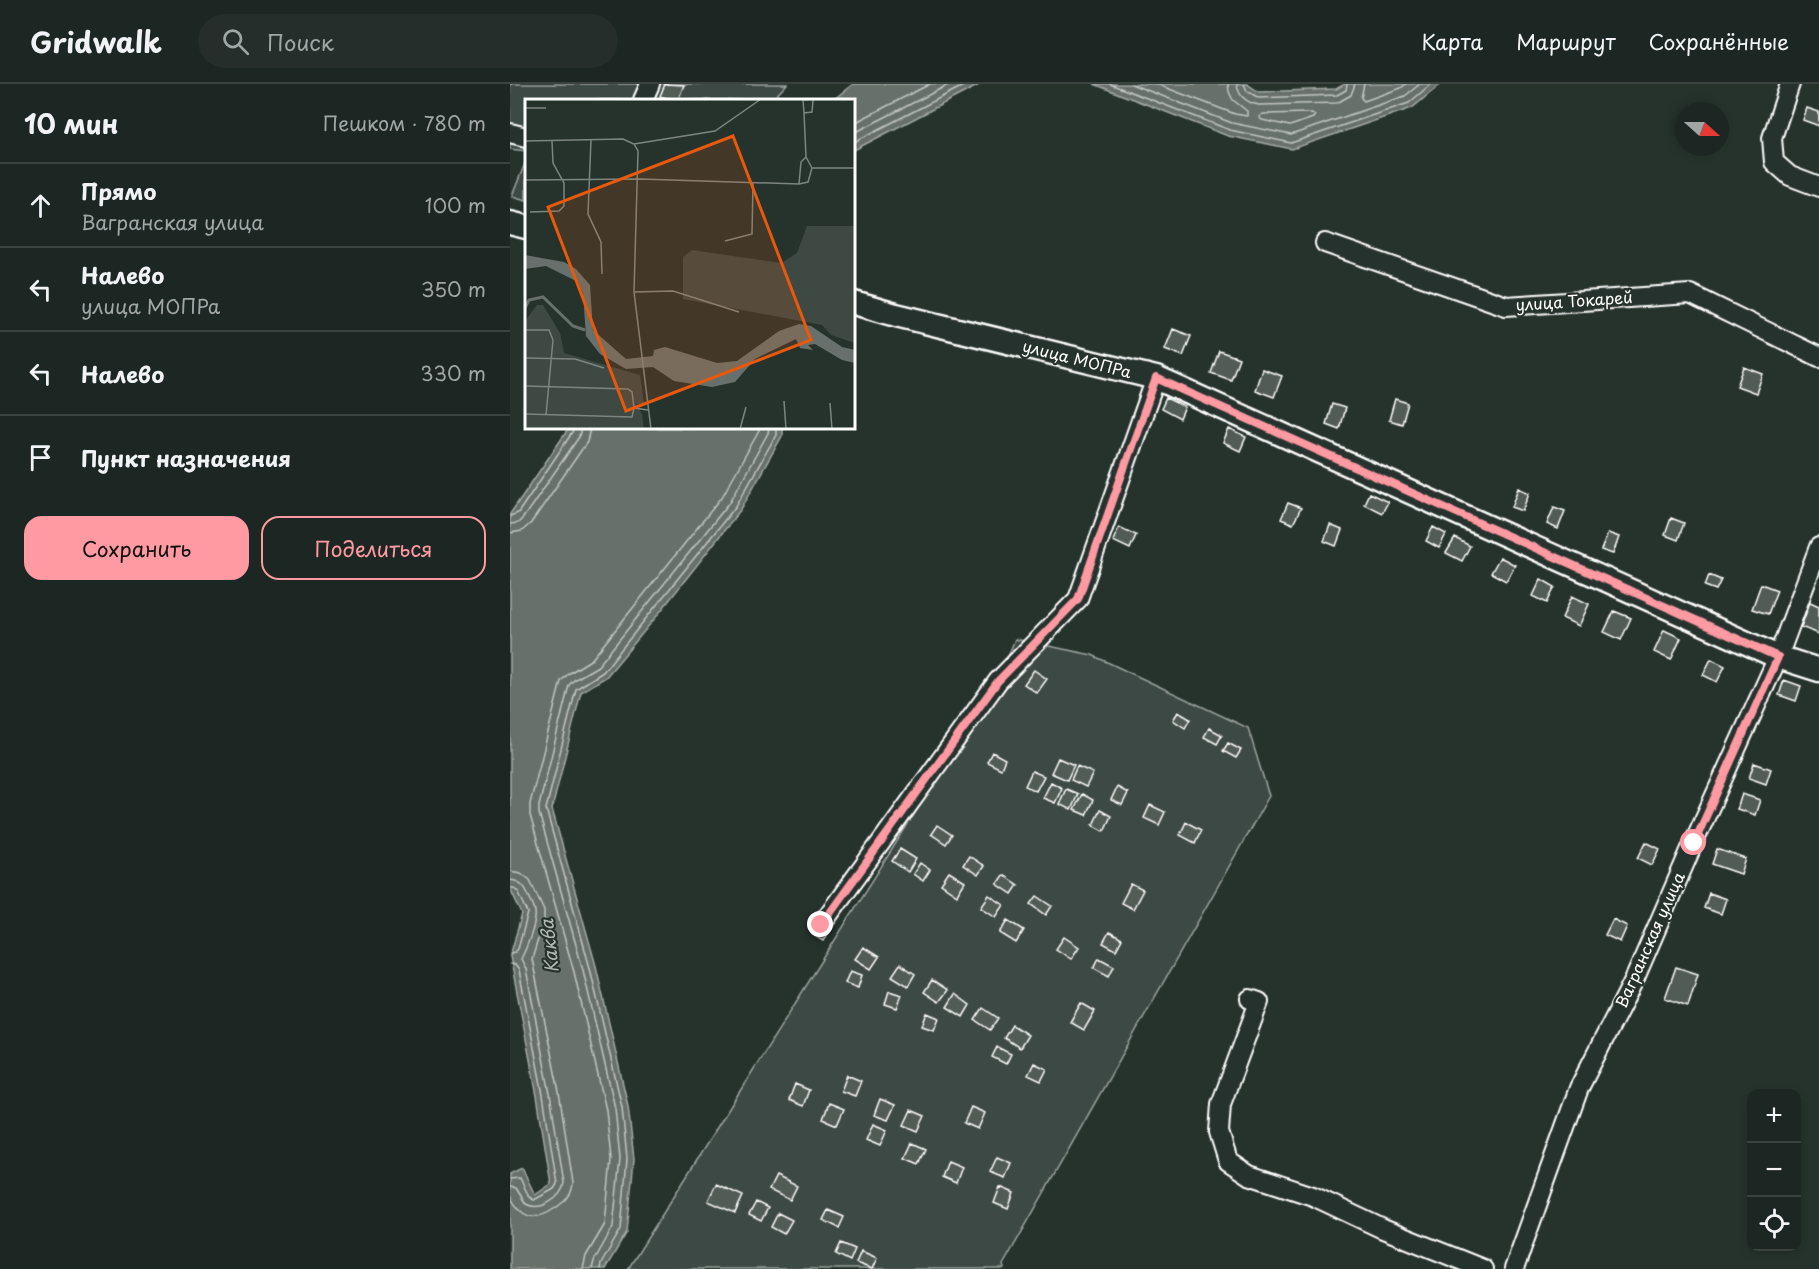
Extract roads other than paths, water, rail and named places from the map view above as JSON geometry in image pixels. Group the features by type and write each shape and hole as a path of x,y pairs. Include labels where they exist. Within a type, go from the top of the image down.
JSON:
{"main road":[{"path":"510,223 525,227"},
{"name":"улица МОПРа","path":"855,303 1156,378 1778,657 1819,670"}],"street":[{"path":"643,99 650,84"},
{"path":"1790,84 1772,138 1774,162 1790,176 1819,187"},
{"path":"510,133 525,137"},
{"name":"улица Токарей","path":"1325,243 1506,306 1690,294 1819,357"},
{"path":"821,925 998,681 1078,599 1156,378"},
{"name":"Вагранская улица","path":"1514,1269 1579,1088 1635,978 1778,657 1819,547"},
{"path":"1250,999 1259,1002 1221,1104 1219,1132 1228,1161 1249,1175 1313,1196 1483,1269"}],"water":[{"path":"853,84 981,84 855,149 855,99 834,99"},
{"path":"1094,84 1247,84 1259,92 1336,89 1345,84 1441,84 1412,108 1292,149 1228,136"},
{"name":"Каква","path":"568,429 782,429 782,436 741,509 606,677 581,692 552,809 596,966 628,1106 634,1159 627,1232 605,1269 510,1269 510,1174 522,1168 535,1195 551,1184 510,956 522,914 510,888 510,514"}]}
